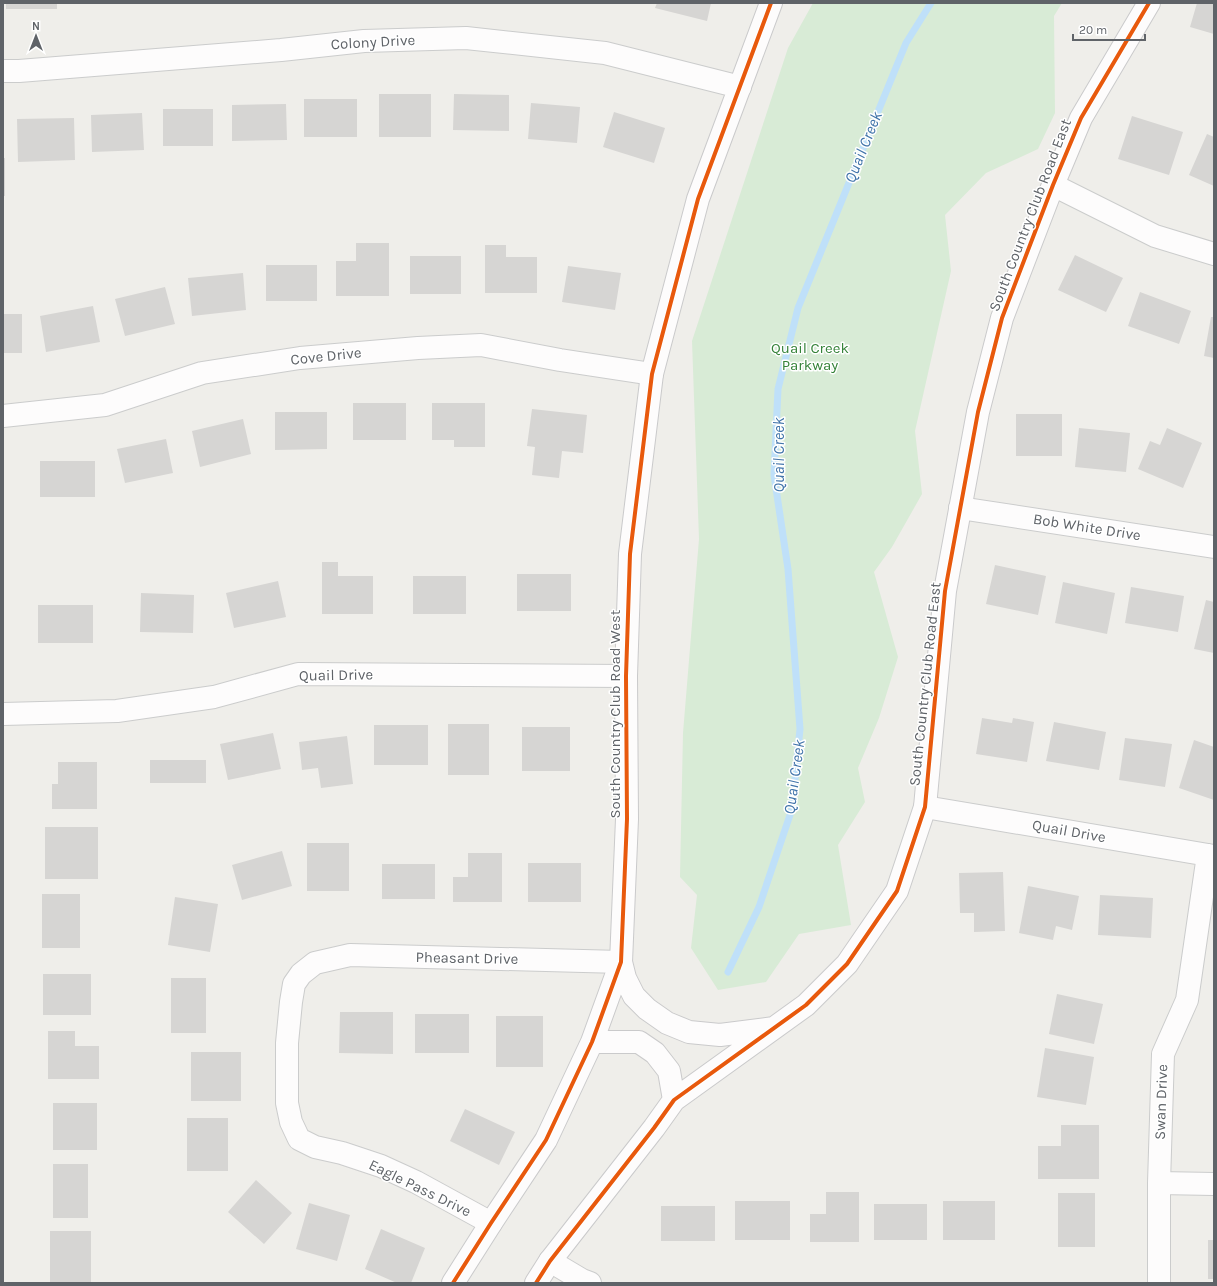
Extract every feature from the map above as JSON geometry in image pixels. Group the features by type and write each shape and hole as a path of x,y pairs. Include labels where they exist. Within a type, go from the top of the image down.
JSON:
{"street":[{"name":"South Country Club Road West","path":"453,1283 546,1140 592,1042 620,962 627,819 626,676 630,554 652,374 698,199 771,3"},
{"name":"South Country Club Road East","path":"550,1260 654,1128 674,1100 806,1005 847,964 897,891 925,807 945,591 978,412 1002,318 1053,185 1081,118 1149,3"},
{"name":"Colony Drive","path":"3,71 273,51 364,41 466,38 605,53 740,87"},
{"path":"1053,185 1155,236 1214,254"},
{"name":"Cove Drive","path":"3,416 105,405 202,372 300,358 418,348 481,345 560,360 652,374"},
{"name":"Bob White Drive","path":"960,508 1214,547"},
{"name":"Quail Drive","path":"3,714 118,711 214,697 298,674 626,676"},
{"name":"Quail Drive","path":"925,807 1211,856"},
{"name":"Swan Drive","path":"1159,1283 1159,1183 1163,1054 1188,1000 1211,856"},
{"name":"Pheasant Drive","path":"315,963 350,955 620,962"},
{"path":"620,962 625,978 634,996 647,1009 667,1023 689,1032 720,1034 775,1028"},
{"name":"Eagle Pass Drive","path":"315,963 301,974 294,984 286,1042 286,1103 291,1122 299,1139 315,1147 342,1153 381,1166 416,1182 491,1223"},
{"path":"592,1042 639,1042 655,1053 669,1071 674,1100"},
{"path":"1159,1183 1214,1184"},
{"path":"536,1283 550,1260 582,1280 590,1283"}],"green space":[{"name":"Quail Creek Parkway","path":"813,3 1062,3 1054,16 1055,113 1038,149 986,173 945,215 951,271 915,431 922,494 892,547 874,572 898,657 879,718 858,768 865,802 838,845 851,925 799,934 766,982 718,990 691,948 697,895 680,877 683,733 699,539 692,341 788,48"}],"building":[{"path":"6,3 57,3 57,9 6,9"},
{"path":"657,3 711,3 707,21 655,8"},
{"path":"1197,3 1214,3 1214,34 1190,27"},
{"path":"379,94 431,94 431,137 379,137"},
{"path":"454,94 509,95 509,131 453,130"},
{"path":"304,99 357,99 357,137 304,137"},
{"path":"531,103 580,107 577,143 528,139"},
{"path":"286,104 287,140 232,141 232,105"},
{"path":"163,109 213,109 213,146 163,146"},
{"path":"614,112 665,128 654,163 603,147"},
{"path":"142,113 144,150 92,152 91,115"},
{"path":"1132,116 1183,132 1169,175 1118,159"},
{"path":"74,118 75,160 18,162 17,119"},
{"path":"1207,134 1214,137 1214,186 1189,175"},
{"path":"3,158 5,158 5,196 3,196"},
{"path":"356,243 389,243 389,296 336,296 336,261 356,261"},
{"path":"485,245 506,245 506,257 537,257 537,293 485,293"},
{"path":"1075,255 1123,278 1106,312 1058,290"},
{"path":"410,256 461,256 461,294 410,294"},
{"path":"266,265 317,265 317,301 266,301"},
{"path":"568,266 621,273 615,310 562,302"},
{"path":"243,273 246,310 192,316 188,278"},
{"path":"165,287 175,324 125,336 115,299"},
{"path":"1140,292 1191,311 1179,344 1128,326"},
{"path":"93,306 100,342 46,352 40,316"},
{"path":"3,314 22,314 22,353 3,353"},
{"path":"1211,317 1214,317 1214,358 1204,356"},
{"path":"353,403 406,403 406,440 353,440"},
{"path":"432,403 485,403 485,447 454,447 454,440 432,440"},
{"path":"532,409 587,415 583,453 562,451 559,478 532,475 535,447 527,446"},
{"path":"275,412 327,412 327,449 275,450"},
{"path":"1016,414 1062,414 1062,456 1016,456"},
{"path":"243,419 251,454 200,467 192,431"},
{"path":"1079,428 1130,433 1126,472 1075,467"},
{"path":"1167,428 1202,443 1183,488 1138,469 1150,441 1160,445"},
{"path":"166,439 173,473 125,483 117,449"},
{"path":"40,461 95,461 95,497 40,497"},
{"path":"322,562 338,562 338,576 373,576 373,614 322,614"},
{"path":"995,565 1046,576 1038,615 986,604"},
{"path":"517,574 571,574 571,611 517,611"},
{"path":"413,576 466,576 466,614 413,614"},
{"path":"278,581 286,617 234,628 226,593"},
{"path":"1063,582 1115,593 1107,634 1055,623"},
{"path":"1131,587 1184,596 1178,632 1125,623"},
{"path":"141,593 194,595 193,633 140,632"},
{"path":"1206,600 1214,602 1214,653 1194,649"},
{"path":"38,605 93,605 93,643 38,643"},
{"path":"982,718 1012,723 1013,718 1034,722 1027,762 976,754"},
{"path":"1054,722 1106,732 1099,770 1046,761"},
{"path":"448,724 489,724 489,775 448,775"},
{"path":"374,725 428,725 428,765 374,765"},
{"path":"522,727 570,727 570,771 522,771"},
{"path":"273,733 281,769 228,780 220,744"},
{"path":"347,736 353,784 321,788 318,768 302,770 299,742"},
{"path":"1125,738 1172,744 1165,787 1119,780"},
{"path":"1194,740 1214,747 1214,800 1179,788"},
{"path":"150,760 206,760 206,783 150,783"},
{"path":"58,762 97,762 97,809 52,809 52,784 58,784"},
{"path":"45,827 98,827 98,879 45,879"},
{"path":"307,843 349,843 349,891 307,891"},
{"path":"282,851 292,886 242,900 232,865"},
{"path":"468,853 502,853 502,902 453,902 453,877 468,877"},
{"path":"528,863 581,863 581,902 528,902"},
{"path":"382,864 435,864 435,899 382,899"},
{"path":"1003,872 1005,931 974,932 974,913 960,913 959,873"},
{"path":"1028,886 1079,896 1072,930 1056,926 1053,940 1019,933"},
{"path":"42,894 80,894 80,948 42,948"},
{"path":"1100,895 1153,898 1151,938 1098,935"},
{"path":"175,897 218,904 210,952 168,945"},
{"path":"43,974 91,974 91,1015 43,1015"},
{"path":"171,978 206,978 206,1033 171,1033"},
{"path":"1057,994 1103,1004 1094,1044 1049,1034"},
{"path":"340,1012 393,1012 393,1054 339,1053"},
{"path":"415,1014 469,1014 469,1053 415,1053"},
{"path":"496,1016 543,1016 543,1067 496,1067"},
{"path":"48,1031 75,1031 75,1046 99,1046 99,1079 48,1079"},
{"path":"1045,1048 1094,1057 1086,1105 1037,1097"},
{"path":"191,1052 241,1052 241,1101 191,1101"},
{"path":"53,1103 97,1103 97,1150 53,1150"},
{"path":"465,1109 515,1132 499,1165 450,1141"},
{"path":"187,1118 228,1118 228,1171 187,1171"},
{"path":"1061,1125 1099,1125 1099,1179 1038,1179 1038,1146 1061,1146"},
{"path":"53,1164 88,1164 88,1218 53,1218"},
{"path":"256,1180 292,1213 264,1244 228,1212"},
{"path":"826,1192 859,1192 859,1242 810,1242 810,1214 826,1214"},
{"path":"1058,1193 1095,1193 1095,1247 1058,1247"},
{"path":"735,1201 790,1201 790,1240 735,1240"},
{"path":"943,1201 995,1201 995,1240 943,1240"},
{"path":"309,1203 350,1215 337,1261 296,1249"},
{"path":"874,1204 927,1204 927,1240 874,1240"},
{"path":"661,1206 715,1206 715,1241 661,1241"},
{"path":"381,1229 425,1248 411,1283 397,1283 365,1269"},
{"path":"50,1231 91,1231 91,1283 50,1283"},
{"path":"1208,1240 1214,1240 1214,1279 1208,1279"}],"waterway":[{"name":"Quail Creek","path":"728,972 759,907 792,809 800,729 788,569 774,475 778,389 798,308 906,43 931,3"}],"cycle path":[{"path":"453,1283 546,1140 592,1042 621,962 627,819 626,676 630,554 652,374 698,199 771,3"},
{"path":"536,1283 550,1261 654,1128 674,1100 806,1005 847,964 897,891 925,807 945,591 978,412 1002,318 1053,185 1081,118 1149,3"}]}
